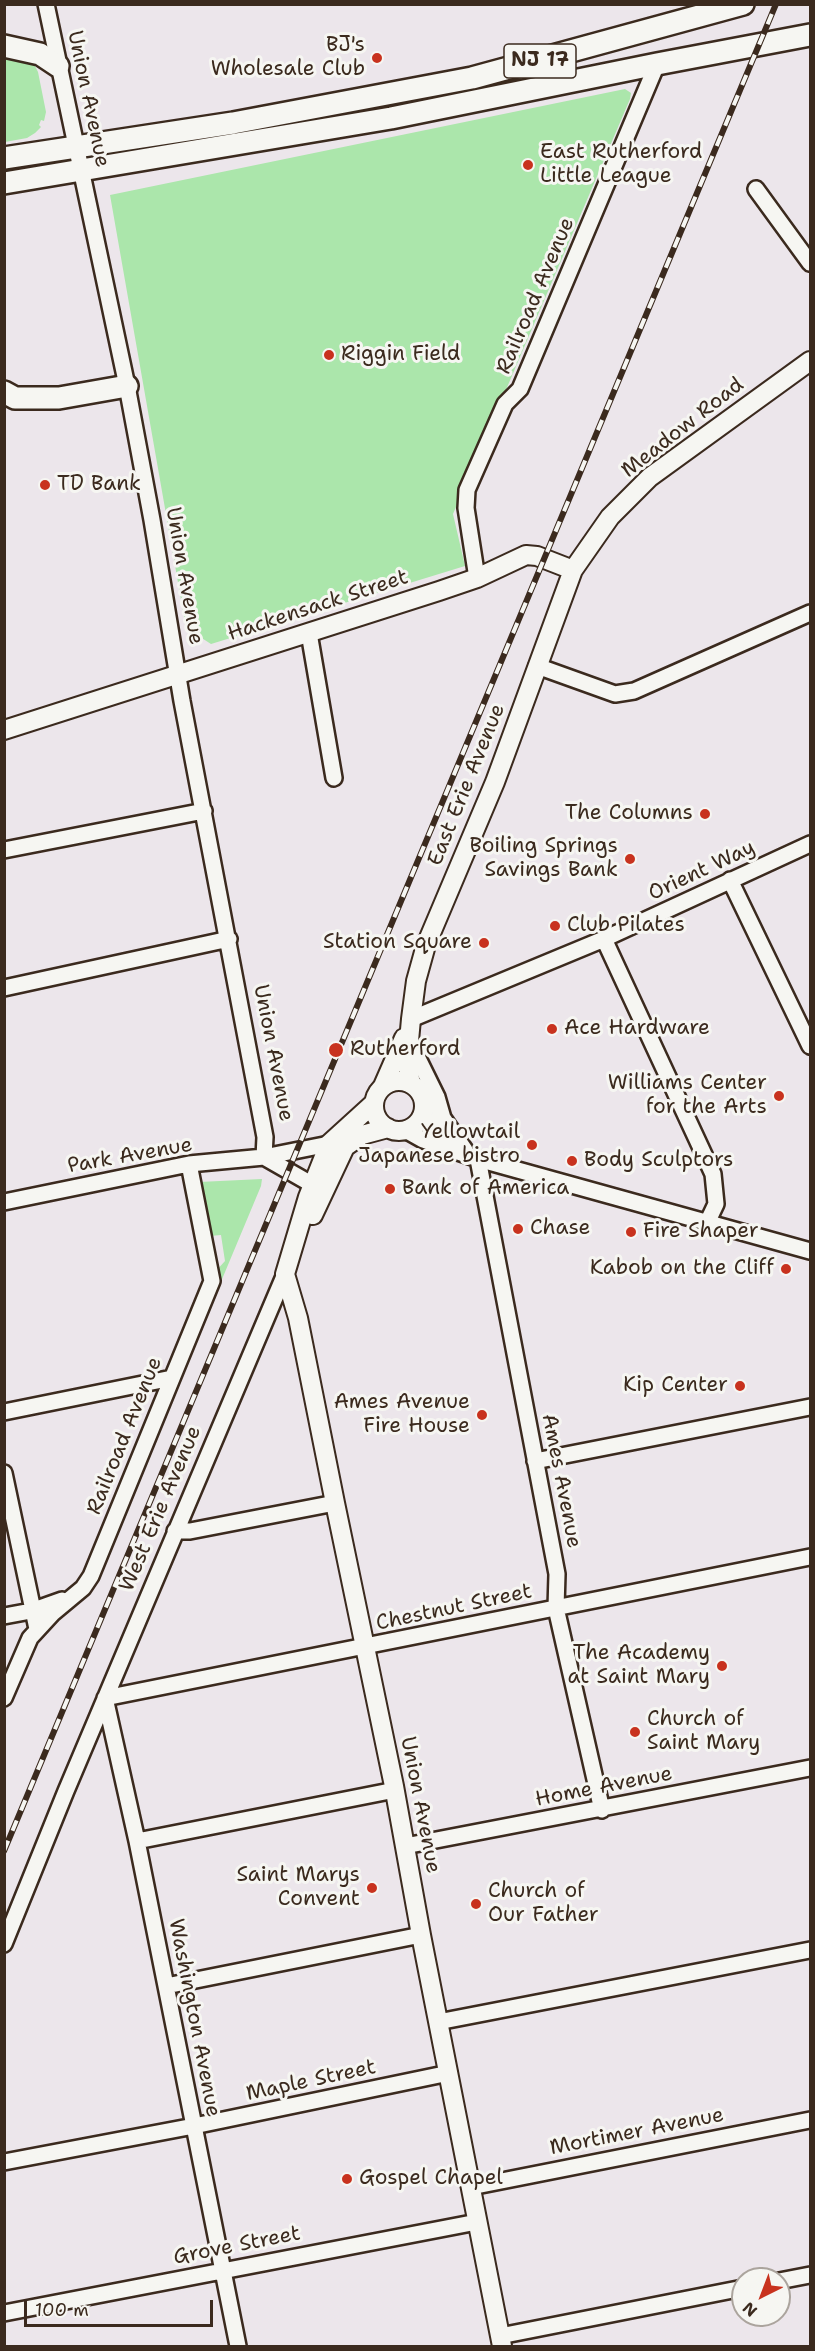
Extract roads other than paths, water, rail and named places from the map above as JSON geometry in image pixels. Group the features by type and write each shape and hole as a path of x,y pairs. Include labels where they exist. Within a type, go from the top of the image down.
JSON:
{"highway":[{"name":"NJ 17","path":"4,158 233,123 472,78 743,4"},
{"name":"NJ 17","path":"4,183 391,118 810,35"},
{"path":"4,46 39,54 58,66"},
{"path":"4,392 15,398 59,398 127,386"}],"main road":[{"name":"Meadow Road","path":"573,570 610,517 650,477 810,361"},
{"name":"Hackensack Street","path":"4,730 477,578 526,555 537,556 573,570"},
{"name":"East Erie Avenue","path":"411,1084 407,1063 411,1019 416,981 426,945 495,782 573,570"},
{"name":"East Erie Avenue","path":"383,1086 411,1019"},
{"path":"285,1274 337,1145 388,1128 407,1131 420,1120 424,1108 423,1096 411,1084 398,1080 383,1086 373,1104 378,1120 388,1128"},
{"name":"West Erie Avenue","path":"285,1274 313,1185 337,1145 373,1104"},
{"name":"Union Avenue","path":"285,1274 298,1318 395,1790 421,1935 501,2341"}],"street":[{"name":"Union Avenue","path":"46,4 127,386 160,563 177,674 265,1137 264,1157"},
{"name":"Railroad Avenue","path":"477,578 466,508 467,490 505,404 520,389 657,64"},
{"path":"756,189 810,263"},
{"path":"537,666 615,694 634,691 810,613"},
{"path":"309,633 334,778"},
{"path":"4,850 204,811"},
{"name":"Orient Way","path":"411,1019 604,939 810,844"},
{"path":"730,880 810,1043"},
{"path":"4,988 229,939"},
{"path":"604,939 714,1174 716,1204 707,1223"},
{"path":"409,1040 437,1097 443,1118 465,1150"},
{"path":"424,1108 437,1128 478,1159"},
{"path":"407,1131 423,1140 478,1159 810,1251"},
{"name":"Park Avenue","path":"4,1202 189,1164 264,1157 337,1145"},
{"path":"264,1157 313,1185"},
{"name":"Ames Avenue","path":"478,1159 557,1574 556,1608 602,1810"},
{"name":"Railroad Avenue","path":"4,1698 30,1638 52,1613 73,1597 91,1576 212,1281 189,1164"},
{"name":"West Erie Avenue","path":"4,1944 175,1531 285,1274"},
{"path":"4,1412 172,1378"},
{"path":"536,1461 810,1407"},
{"path":"4,1473 37,1629"},
{"path":"175,1531 190,1531 335,1503"},
{"name":"Chestnut Street","path":"105,1698 365,1648 810,1557"},
{"path":"4,1616 32,1611 73,1597"},
{"name":"Washington Avenue","path":"105,1698 137,1841 238,2346"},
{"name":"Home Avenue","path":"405,1846 602,1810 810,1768"},
{"path":"137,1841 395,1790"},
{"path":"166,1986 421,1935"},
{"path":"438,2022 810,1950"},
{"name":"Maple Street","path":"4,2162 194,2126 448,2073"},
{"name":"Mortimer Avenue","path":"471,2187 810,2120"},
{"name":"Grove Street","path":"4,2313 477,2222"},
{"path":"791,2279 810,2275"},
{"path":"501,2341 731,2291"}],"railway":[{"path":"4,1851 776,4"}],"place":[{"name":"BJ's Wholesale Club","path":"377,58"},
{"name":"East Rutherford Little League","path":"528,165"},
{"name":"Riggin Field","path":"329,355"},
{"name":"TD Bank","path":"45,485"},
{"name":"The Columns","path":"705,814"},
{"name":"Boiling Springs Savings Bank","path":"630,859"},
{"name":"Club Pilates","path":"555,926"},
{"name":"Station Square","path":"484,943"},
{"name":"Ace Hardware","path":"552,1029"},
{"name":"Rutherford","path":"336,1050"},
{"name":"Williams Center for the Arts","path":"779,1096"},
{"name":"Yellowtail Japanese bistro","path":"532,1145"},
{"name":"Body Sculptors","path":"572,1161"},
{"name":"Bank of America","path":"390,1189"},
{"name":"Chase","path":"518,1229"},
{"name":"Fire Shaper","path":"631,1232"},
{"name":"Kabob on the Cliff","path":"786,1269"},
{"name":"Kip Center","path":"740,1386"},
{"name":"Ames Avenue Fire House","path":"482,1415"},
{"name":"The Academy at Saint Mary","path":"722,1666"},
{"name":"Church of Saint Mary","path":"635,1732"},
{"name":"Saint Marys Convent","path":"372,1888"},
{"name":"Church of Our Father","path":"476,1904"},
{"name":"Gospel Chapel","path":"347,2179"}]}
